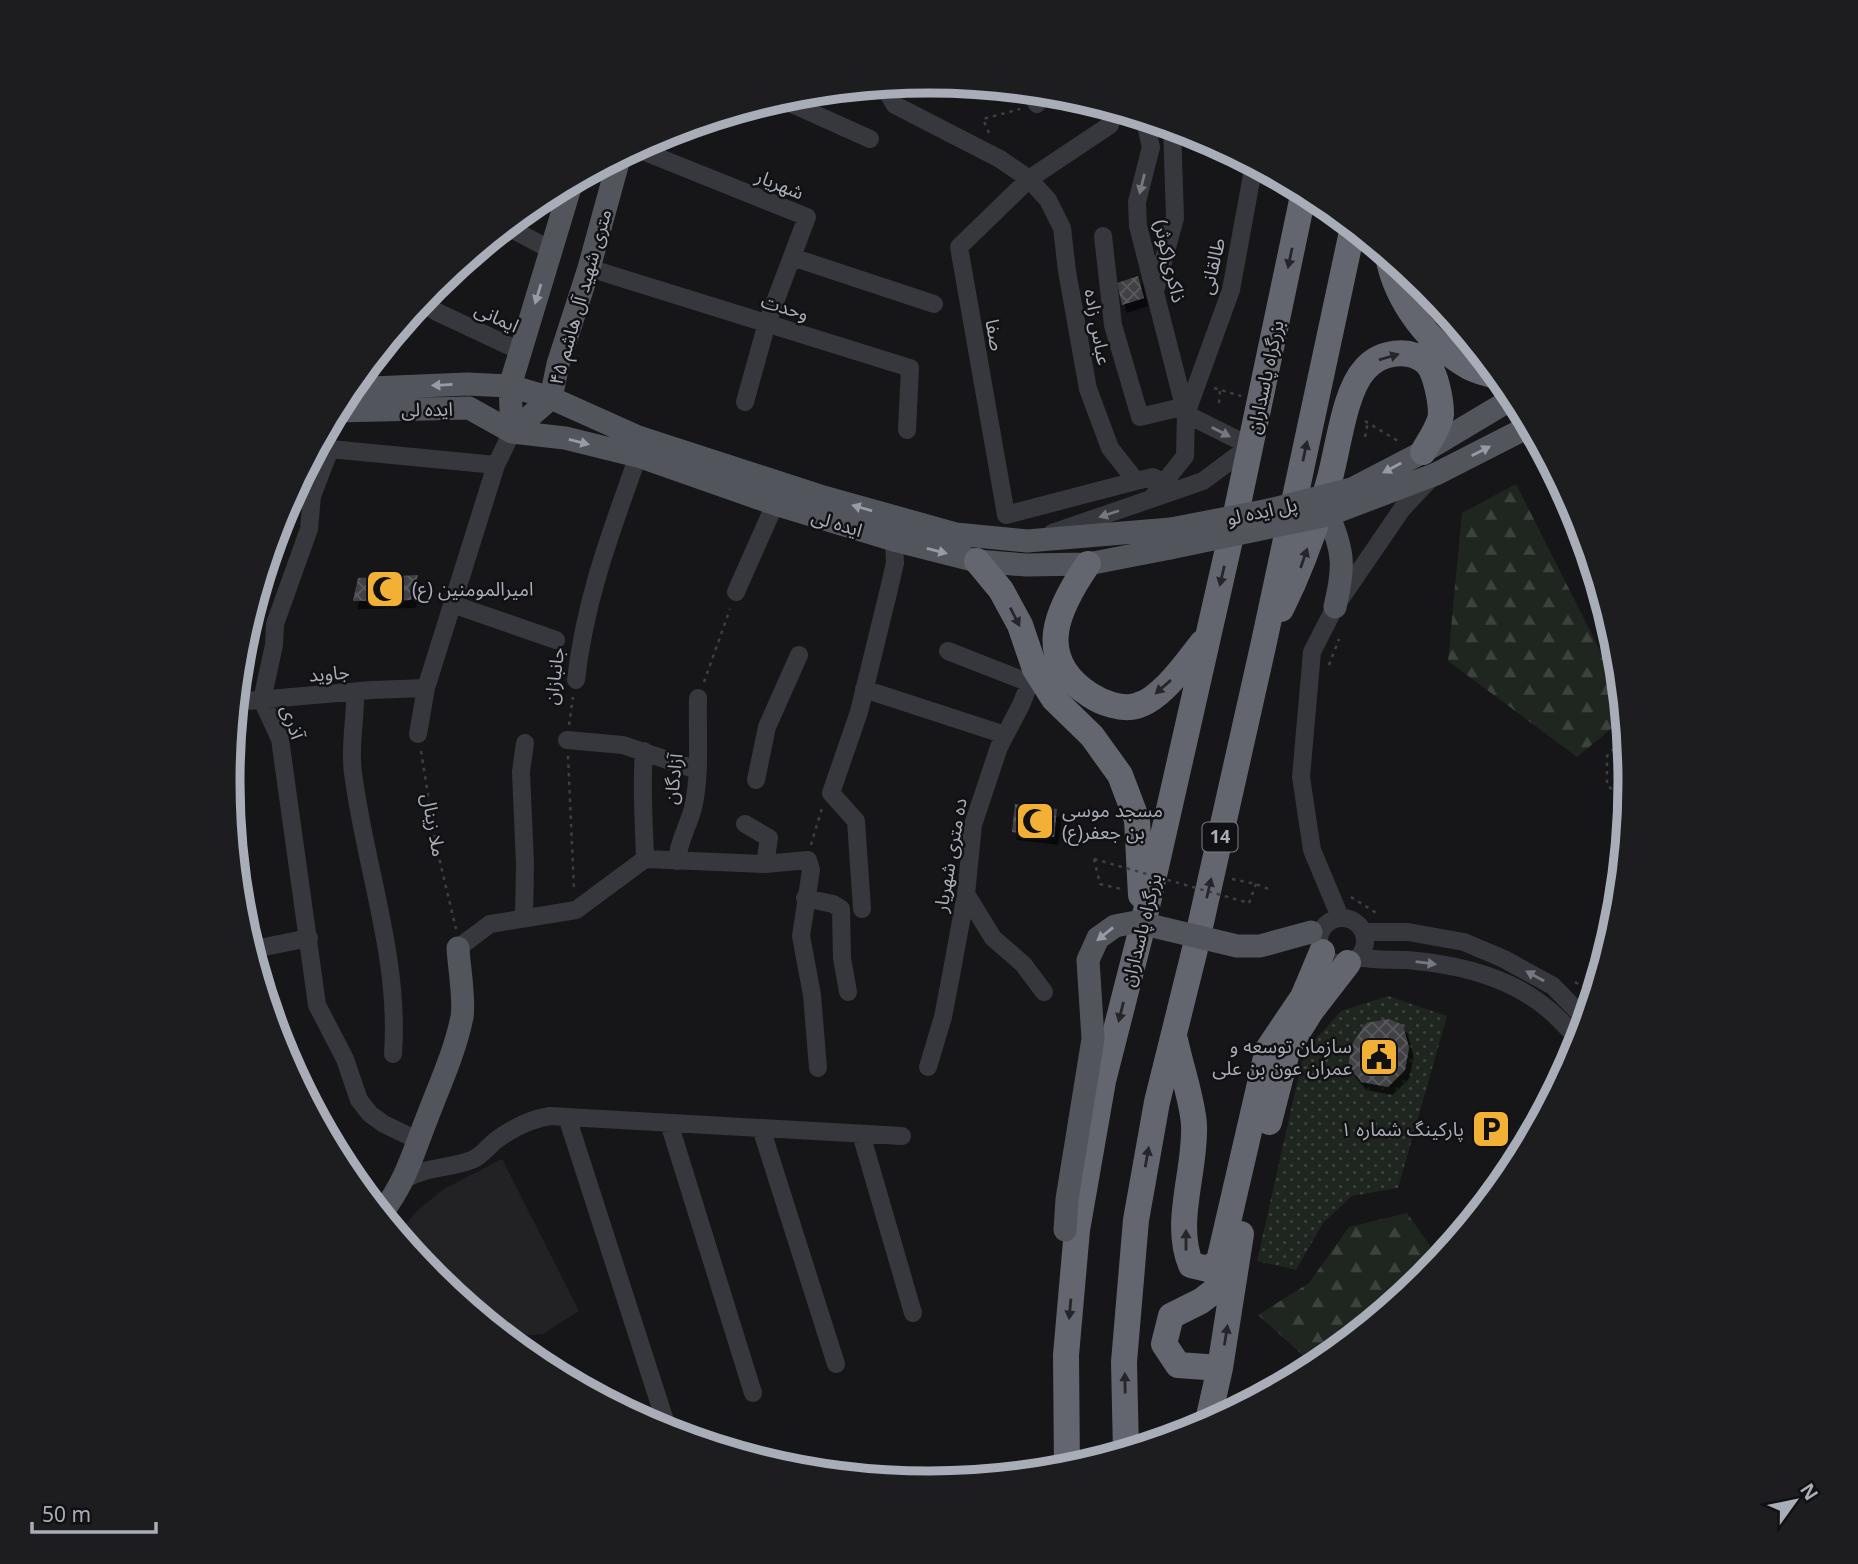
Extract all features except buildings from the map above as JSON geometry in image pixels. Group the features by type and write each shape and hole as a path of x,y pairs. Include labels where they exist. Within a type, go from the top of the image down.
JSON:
{"highway":[{"name":"بزرگراه پاسداران","path":"1067,1457 1066,1355 1077,1230 1103,1081 1143,924 1302,202"},
{"name":"14","path":"1126,1442 1124,1362 1136,1220 1157,1102 1212,875 1351,237"},
{"path":"1391,271 1410,310 1438,344 1470,368 1483,372"},
{"path":"1264,642 1298,575 1328,484 1357,418 1352,390 1365,368 1386,355 1407,353 1427,364 1438,389 1441,417 1426,460"},
{"path":"977,561 1001,590 1020,625 1032,676 1092,736 1121,775 1137,820 1143,924"},
{"path":"1087,564 1058,615 1056,640 1060,663 1072,681 1092,697 1115,706 1135,706 1146,701 1176,676 1207,636"},
{"path":"1220,1368 1178,1365 1164,1344 1171,1316 1201,1301 1218,1288 1219,1261 1268,1049 1303,997 1323,933"},
{"path":"1209,1411 1220,1368 1242,1226 1288,1048 1311,1012 1353,960"},
{"path":"1174,1034 1194,1125 1186,1199 1185,1251 1191,1265 1208,1269 1219,1261"}],"main road":[{"name":"۴۵ متری شهید آل هاشم","path":"551,398 558,364 589,268 616,168"},
{"name":"۴۵ متری شهید آل هاشم","path":"512,432 510,386 568,195"},
{"name":"ایده لى","path":"363,388 467,384 510,386 551,398"},
{"path":"512,432 551,398"},
{"name":"ایده لی","path":"551,398 638,437 820,496 956,534 1027,541 1170,539"},
{"path":"1426,460 1505,404"},
{"name":"ایده لى","path":"349,411 469,408 512,432"},
{"path":"1426,460 1521,429"},
{"name":"ایده لی","path":"512,432 565,438 638,456 775,504 894,540 977,561 1027,565 1087,564 1170,539"},
{"name":"پل ایده لو","path":"1170,539 1352,489 1426,460"},
{"name":"پل ایده لو","path":"1170,539 1328,516 1426,460"},
{"path":"1328,516 1337,534 1342,555 1343,574 1335,607"},
{"path":"1074,1269 1065,1230 1067,1199 1093,1040 1088,960 1098,938 1115,926 1136,922 1237,946 1260,946 1323,933"},
{"path":"386,1207 405,1179 439,1092 462,1016 458,948"}],"street":[{"path":"888,94 895,106 1000,159 1029,179 1110,125"},
{"path":"796,106 870,139"},
{"name":"ذاکری(کوثر)","path":"1146,128 1151,147 1138,202 1138,226 1186,410 1185,456 1151,499"},
{"path":"1155,290 1175,218 1172,137"},
{"name":"شهریار","path":"648,153 807,217 767,323 745,402"},
{"name":"طالقانی","path":"1186,410 1231,290 1252,174"},
{"name":"صفا","path":"1029,179 959,247 1006,515 1153,477 1165,483"},
{"name":"عباس زاده","path":"1029,179 1048,200 1062,228 1088,388 1110,448 1136,481"},
{"path":"515,231 551,250"},
{"path":"1027,541 1203,481 1250,446 1186,410 1140,417 1113,325 1103,236"},
{"path":"792,257 934,304"},
{"name":"وحدت","path":"589,268 910,368 907,430"},
{"name":"ایمانی","path":"430,308 520,351"},
{"path":"418,734 426,688 452,604 496,464 512,432"},
{"name":"آذری","path":"419,1141 384,1124 370,1114 359,1100 345,1059 317,1005 280,738 262,700 274,645 275,624 309,529 312,496 330,449 496,464"},
{"name":"جانبازان","path":"576,680 580,642 599,564 638,456"},
{"path":"1426,460 1402,509 1335,607 1312,652 1301,777 1323,933 1333,962 1404,960 1463,968 1501,981 1548,1009 1571,1032"},
{"path":"736,592 775,504"},
{"path":"862,909 856,821 831,793 859,712 895,563 894,540"},
{"path":"452,604 556,640"},
{"path":"947,651 1032,676"},
{"path":"756,780 767,727 799,655"},
{"name":"ده متری شهریار","path":"928,1067 943,1017 965,894 973,825 985,785 1032,676"},
{"name":"جاوید","path":"245,701 426,688"},
{"path":"864,689 1005,735"},
{"path":"355,692 352,771 393,984 393,1054"},
{"name":"آزادگان","path":"677,861 678,848 693,809 697,770 698,698"},
{"path":"567,740 623,745 697,770"},
{"path":"524,918 525,855 521,772 525,743"},
{"path":"644,751 642,778 645,800 645,859"},
{"path":"745,824 769,838 765,864"},
{"path":"458,948 490,924 576,910 645,859 765,864 808,860 811,870 801,936 812,995 818,1068"},
{"path":"965,894 993,938 1023,964 1044,992"},
{"path":"805,898 833,904 841,909 842,958 848,992"},
{"path":"1323,933 1354,920 1363,932 1365,945 1353,960"},
{"path":"1363,932 1408,932 1464,942 1504,959 1553,986 1579,1013"},
{"path":"260,948 309,938"},
{"path":"405,1179 419,1171 477,1157 497,1139 525,1122 550,1116 902,1136"},
{"path":"567,1117 665,1419"},
{"path":"669,1123 753,1393"},
{"path":"761,1128 836,1364"},
{"path":"861,1134 913,1312"}],"path":[{"path":"1000,159 983,119 1026,100"},
{"path":"1198,381 1259,402"},
{"path":"1219,403 1220,390"},
{"path":"1357,418 1426,460"},
{"path":"1357,418 1365,437"},
{"path":"698,698 736,592"},
{"path":"1326,674 1340,637"},
{"name":"جانبازان","path":"576,680 567,740 576,910"},
{"name":"ملا زینال","path":"418,734 436,845 454,915 458,948"},
{"path":"1617,745 1607,756 1608,785 1618,793"},
{"path":"808,860 824,802 831,793"},
{"path":"1100,884 1094,859 1249,903 1256,884"},
{"path":"1212,875 1256,884 1271,890"},
{"path":"1347,891 1355,901 1408,932"}],"shaded area":[{"path":"502,1159 579,1311 543,1334 519,1336 475,1300 403,1227 418,1210 444,1189"}],"green space":[{"path":"1516,484 1608,666 1616,725 1577,757 1448,661 1462,513"},
{"path":"1388,996 1447,1016 1398,1188 1352,1196 1323,1223 1296,1270 1257,1261 1304,1052 1341,1011"},
{"path":"1407,1213 1433,1251 1349,1329 1306,1358 1258,1315 1309,1283 1349,1227"}],"place":[{"name":"امیرالمومنین (ع)","path":"385,589"},
{"name":"مسجد موسی بن جعفر(ع)","path":"1035,821"},
{"name":"سازمان توسعه و عمران عون بن علی","path":"1379,1057"},
{"name":"پارکینگ شماره ۱","path":"1491,1129"}]}
